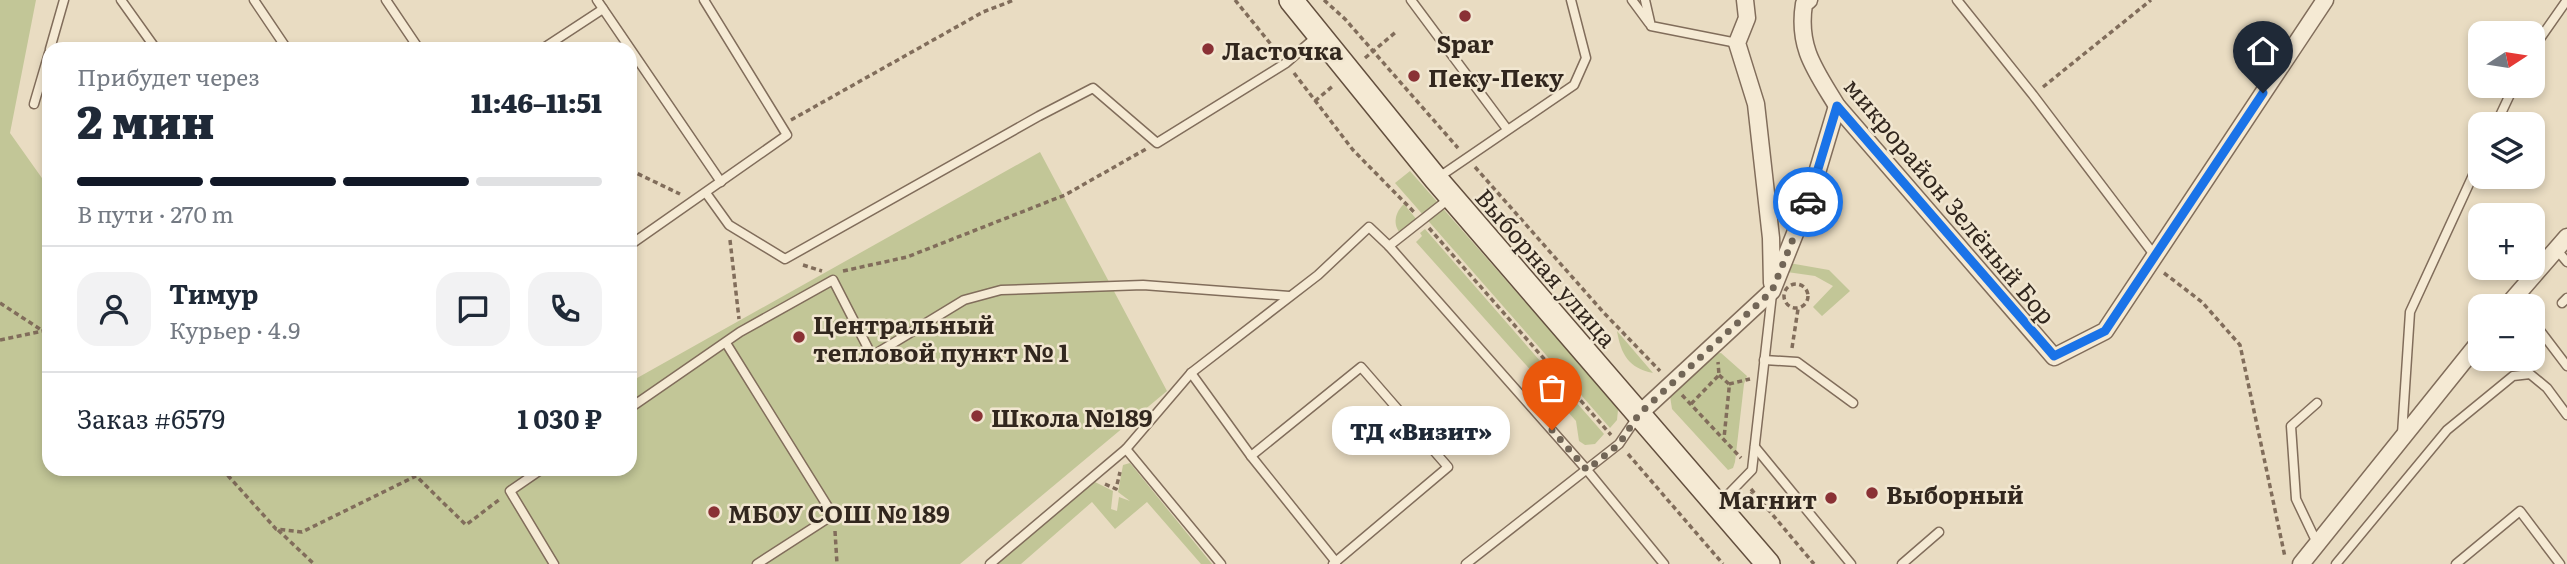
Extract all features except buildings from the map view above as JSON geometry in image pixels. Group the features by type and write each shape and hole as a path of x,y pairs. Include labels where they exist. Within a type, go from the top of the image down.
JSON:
{"main road":[{"name":"Выборная улица","path":"1291,0 1436,179 1768,564"}],"street":[{"path":"1745,0 1747,18 1737,43 1756,104 1771,238 1772,291"},
{"name":"микрорайон Зелёный Бор","path":"1809,0 1804,4 1802,38 1810,62 1837,106 2054,356 2105,331 2325,0"},
{"path":"1639,414 1772,291 1810,196 1837,106"},
{"path":"2523,294 2564,249"},
{"path":"2301,564 2468,356"}],"lane":[{"path":"52,42 64,0"},
{"path":"121,0 151,42"},
{"path":"254,0 282,42"},
{"path":"386,0 414,42"},
{"path":"597,0 625,42"},
{"path":"637,240 787,135 704,0"},
{"path":"1411,0 1507,129"},
{"path":"1436,179 1574,85 1586,58 1571,0"},
{"path":"1632,0 1651,26 1737,43"},
{"path":"1645,0 1651,26"},
{"path":"1957,0 2033,95 2153,260"},
{"path":"2545,31 2567,0"},
{"path":"553,42 603,9"},
{"path":"706,193 729,225 785,259 1093,88 1157,143 1286,62 1319,35"},
{"path":"637,59 720,182"},
{"path":"34,104 42,78"},
{"path":"2402,437 2410,312 2468,186"},
{"path":"1389,246 1452,197"},
{"path":"990,564 1126,449 1191,373 1318,275 1370,227 1587,470 1664,564"},
{"path":"637,403 740,332 833,280 872,356 964,300 1001,290 1143,285 1289,296"},
{"path":"1716,506 1749,474 1755,447 1772,291"},
{"path":"2545,337 2567,366"},
{"path":"726,342 833,515 757,564"},
{"path":"1765,360 1797,362 1853,404"},
{"path":"1191,373 1251,456 1334,563 1448,467 1361,367 1251,456"},
{"path":"2336,564 2447,430 2513,376 2530,374 2547,388 2567,415"},
{"path":"2317,403 2291,426 2296,499 2317,542"},
{"path":"1466,564 1619,444 1639,414"},
{"path":"1755,447 1851,564"},
{"path":"1126,449 1221,564"},
{"path":"532,476 510,491 554,564"},
{"path":"2456,564 2520,511 2560,564"},
{"path":"1902,564 1939,532"}],"path":[{"path":"781,125 983,12 1014,0"},
{"path":"1236,0 1353,150 1421,220 1723,564"},
{"path":"1325,0 1604,313 1724,440 1749,474 1752,493 1814,564"},
{"path":"2033,95 2151,0"},
{"path":"1365,58 1397,31"},
{"path":"1315,101 1334,85"},
{"path":"785,259 833,274 907,257 1065,195 1157,143"},
{"path":"637,173 694,201"},
{"path":"729,225 740,332"},
{"path":"2153,260 2202,302 2240,345 2287,564"},
{"path":"1792,285 1801,285 1808,295 1805,305 1798,309 1790,307 1785,301 1784,293 1792,285"},
{"path":"0,303 42,330"},
{"path":"1790,362 1798,309"},
{"path":"0,340 42,331"},
{"path":"1716,343 1719,374 1728,384 1724,440"},
{"path":"1691,404 1719,374"},
{"path":"1728,384 1763,376"},
{"path":"228,476 276,529 314,564"},
{"path":"276,529 302,532 416,476 466,526 510,491"},
{"path":"1745,500 1752,493"},
{"path":"833,515 837,564"}],"green space":[{"path":"0,0 36,0 10,133 42,178 42,476 637,476 637,378 1040,152 1167,391 960,564 0,564"},
{"path":"1410,171 1614,403 1618,410 1617,420 1610,428 1395,183"},
{"path":"1404,204 1417,220 1401,234 1396,227 1396,219"},
{"path":"1425,229 1604,434 1595,444 1585,445 1579,441 1576,421 1416,242"},
{"path":"1789,263 1829,270 1850,291 1822,316 1813,307 1833,286 1815,276 1787,272"},
{"path":"1617,331 1653,373 1637,368 1627,359"},
{"path":"1721,353 1747,376 1735,462 1733,468 1728,470 1672,409 1670,396 1713,354"},
{"path":"1130,463 1212,564 1201,564 1147,502 1115,529 1092,502 1021,564 994,564 1093,481 1113,491 1111,509 1117,511 1119,497 1130,501 1118,492 1123,465"}],"way so far":[{"path":"1552,430 1587,470 1619,444 1639,414 1772,291 1808,202"}],"place":[{"name":"Spar","path":"1465,16"},
{"name":"Ласточка","path":"1208,49"},
{"name":"Пеку-Пеку","path":"1414,76"},
{"name":"Центральный тепловой пункт № 1","path":"799,337"},
{"name":"Школа №189","path":"977,416"},
{"name":"ТД «Визит»","path":"1552,430"},
{"name":"Выборный","path":"1872,493"},
{"name":"Магнит","path":"1831,498"},
{"name":"МБОУ СОШ № 189","path":"714,512"}],"route":[{"path":"1808,202 1837,106 2054,356 2105,331 2263,93"}]}
